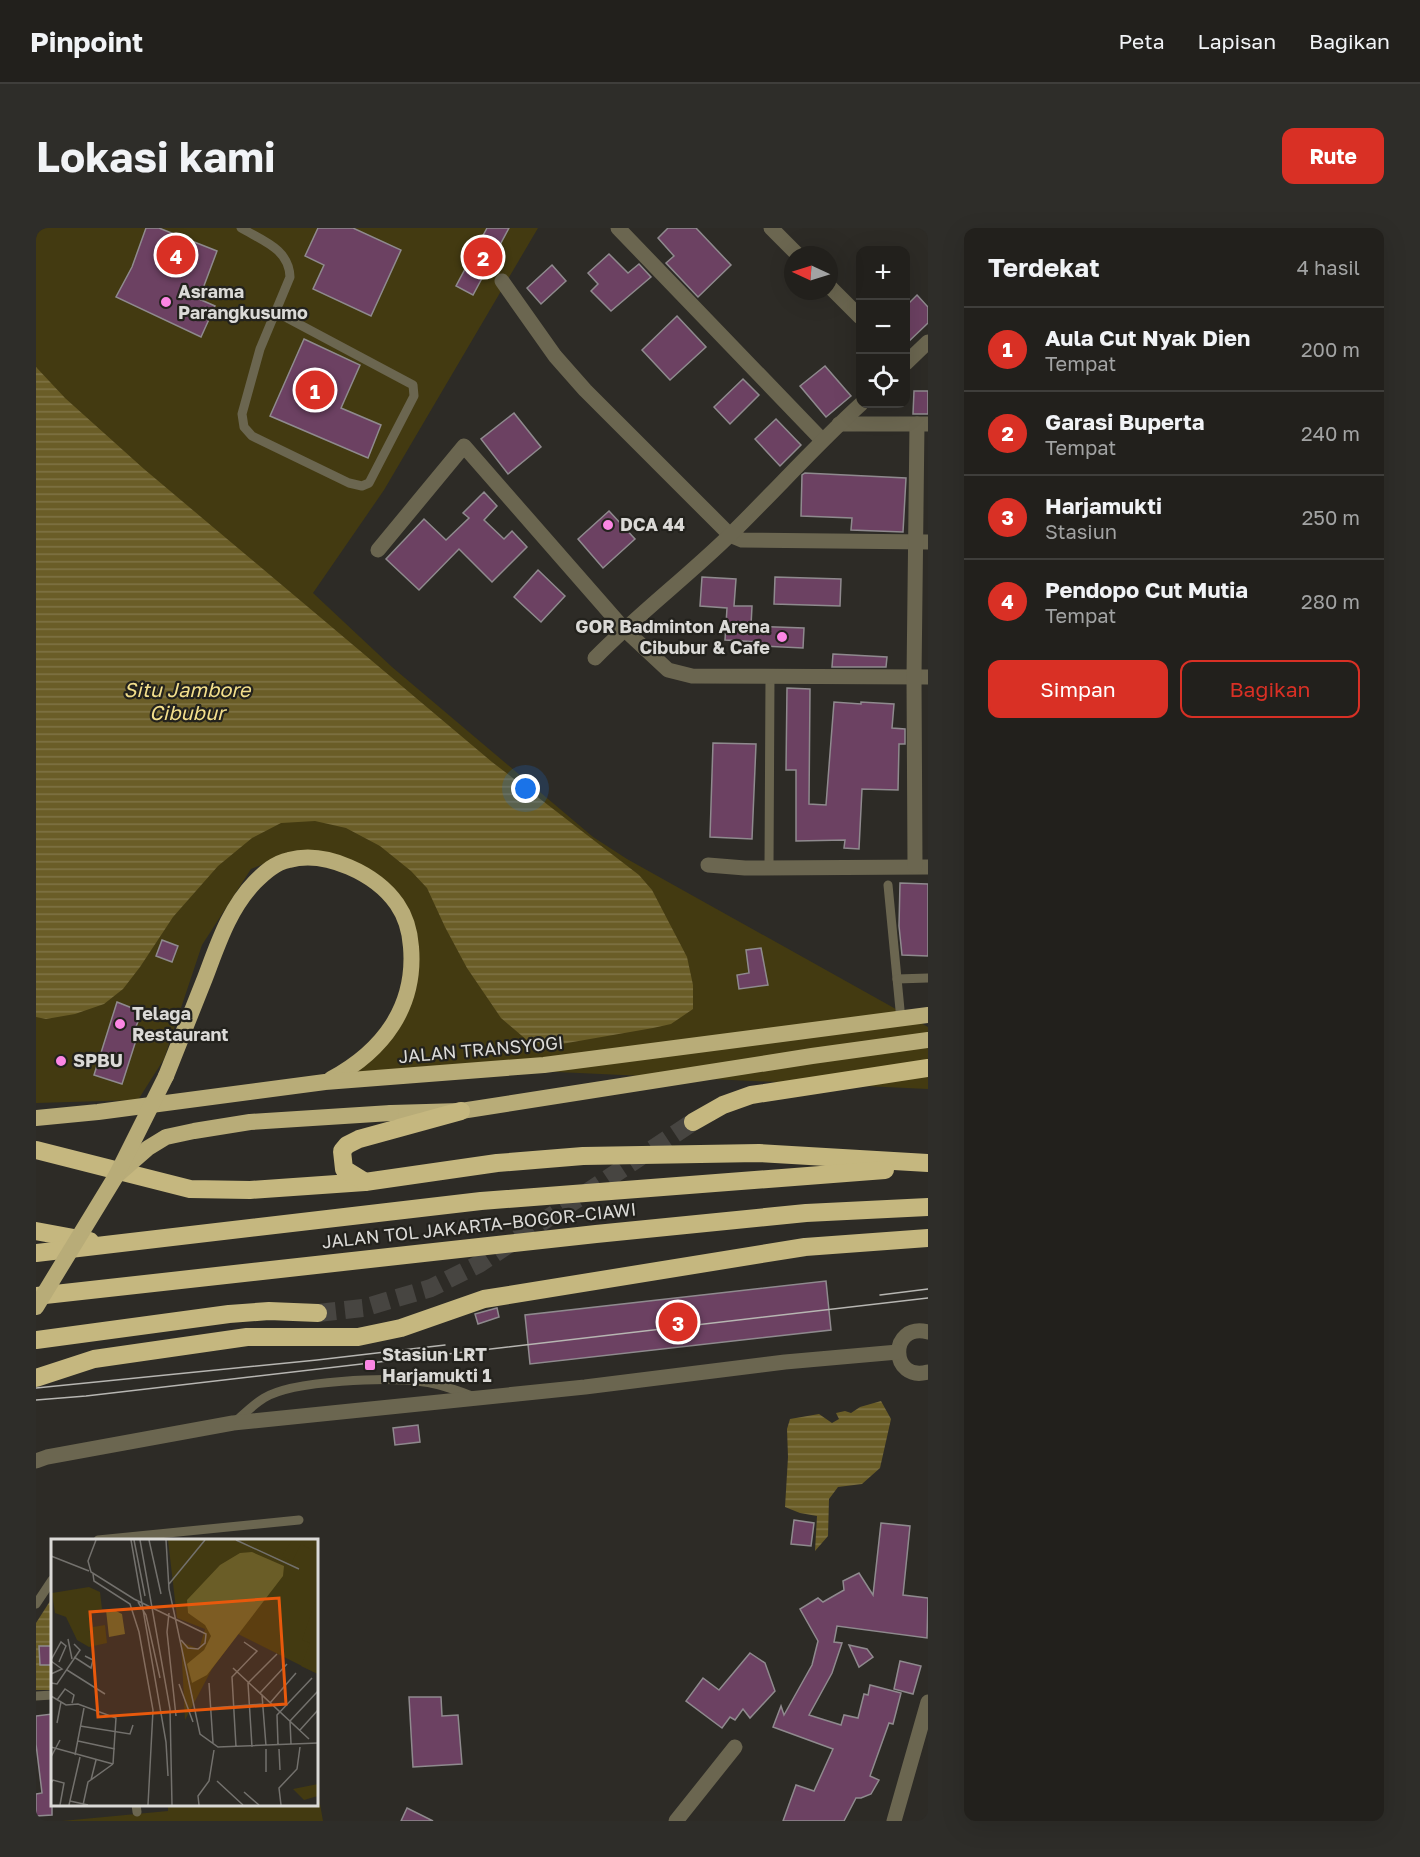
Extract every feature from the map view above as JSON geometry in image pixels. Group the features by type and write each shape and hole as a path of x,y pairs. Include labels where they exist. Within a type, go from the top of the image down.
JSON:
{"highway":[{"path":"36,1307 116,1176 166,1076 226,924 254,883 276,865 291,859 308,858 331,861 366,876 385,890 398,905 407,924 412,960 410,984 405,1003 396,1020 367,1053 347,1070 325,1082"},
{"name":"JALAN TRANSYOGI","path":"36,1118 325,1082 544,1065 928,1015"},
{"path":"808,1031 812,1056"},
{"path":"365,1182 344,1169 342,1151 347,1145 359,1139 462,1111 928,1040"},
{"path":"693,1122 723,1105 751,1095 928,1068"},
{"path":"116,1176 148,1148 166,1137 194,1131 250,1122 462,1111"},
{"path":"36,1150 190,1189 250,1190 365,1182 497,1163 583,1156 759,1154 928,1165"},
{"name":"JALAN TOL JAKARTA–BOGOR–CIAWI","path":"36,1253 481,1201 928,1165"},
{"name":"JALAN TOL JAKARTA–BOGOR–CIAWI","path":"36,1296 806,1213 928,1207"},
{"path":"36,1231 112,1245"},
{"path":"36,1378 94,1359 247,1337 358,1337 401,1328 484,1299 804,1247 928,1238"},
{"path":"36,1340 229,1314 269,1311 318,1313"}],"street":[{"path":"618,228 822,440"},
{"path":"771,228 789,246"},
{"path":"502,281 555,356 585,390 730,536 742,540 922,542"},
{"path":"838,295 856,312"},
{"path":"910,358 928,342"},
{"path":"595,658 624,629 730,536 822,440 857,408"},
{"path":"708,866 922,867 922,424 839,424"},
{"path":"378,549 464,446 624,629 668,670 692,676 921,677"},
{"path":"928,1332 920,1330 907,1334 902,1339 898,1352 899,1359 907,1370 919,1374 928,1372"},
{"path":"36,1461 47,1456 233,1423 478,1399 784,1362 898,1352"},
{"path":"894,1821 928,1702"},
{"path":"676,1821 735,1747"}],"lane":[{"path":"241,228 283,254 290,278 260,349 242,414 244,427 252,436 349,483 362,486 369,483 414,396 413,385 276,312"},
{"path":"769,868 770,676"},
{"path":"888,885 901,1020"},
{"path":"897,979 928,978"},
{"path":"233,1423 263,1398 278,1392 301,1387 372,1379 448,1386 478,1399"},
{"path":"108,1539 299,1520"},
{"path":"36,1604 51,1582"},
{"path":"36,1696 51,1695"}],"shaded area":[{"path":"36,228 538,228 384,490 313,593 392,667 593,837 627,859 928,1027 928,1089 493,1069 344,1081 388,1042 414,933 354,863 271,861 251,869 202,945 164,1059 138,1100 36,1103"},
{"path":"318,1793 323,1821 62,1821 168,1811 168,1806 318,1806"}],"water":[{"name":"Situ Jambore Cibubur","path":"36,367 65,398 144,469 492,762 639,875 652,890 687,957 693,985 693,1009 671,1024 653,1028 550,1046 528,1041 501,1018 467,968 427,888 411,871 380,846 346,828 315,821 281,823 252,838 218,866 173,917 123,989 104,1004 75,1014 46,1019 36,1017"},
{"path":"881,1401 891,1419 880,1468 862,1484 838,1487 829,1499 828,1536 815,1551 817,1516 785,1507 787,1429 790,1419 819,1414 832,1423 839,1419 836,1413 845,1411 851,1413 860,1407"},
{"path":"51,1600 51,1690 36,1690 36,1623"}],"building":[{"path":"146,228 159,228 217,251 199,299 215,306 201,337 116,297 132,267"},
{"path":"318,228 353,228 401,250 371,316 313,289 324,265 305,256"},
{"path":"487,228 509,228 473,295 456,286"},
{"path":"668,228 696,228 731,265 698,297 666,263 674,256 658,238"},
{"path":"609,254 628,273 639,264 651,277 611,311 591,291 598,284 588,273"},
{"path":"552,265 566,281 541,304 527,288"},
{"path":"917,295 928,307 928,323 910,340 910,302"},
{"path":"677,316 706,347 670,380 642,350"},
{"path":"304,339 360,365 341,408 381,425 368,458 270,416"},
{"path":"825,366 851,396 826,417 800,386"},
{"path":"743,379 759,395 730,424 714,407"},
{"path":"914,391 928,391 928,414 913,414"},
{"path":"514,413 541,447 508,474 481,439"},
{"path":"776,419 801,445 780,466 755,439"},
{"path":"805,473 906,478 903,532 851,530 852,518 801,516 802,475"},
{"path":"484,492 497,506 484,520 504,539 512,531 527,547 492,582 459,549 419,590 386,559 424,519 446,540 469,518 463,513"},
{"name":"DCA 44","path":"609,511 635,539 603,568 578,539"},
{"path":"538,570 565,596 541,622 514,597"},
{"path":"702,577 736,579 734,606 752,606 751,626 804,628 803,648 760,646 760,642 725,640 727,608 700,606"},
{"path":"775,577 841,579 840,606 774,604"},
{"path":"833,654 887,657 886,667 832,667"},
{"path":"787,688 810,689 809,804 826,805 834,702 894,704 892,728 905,729 905,744 899,744 898,790 862,789 859,849 844,848 845,840 796,841 796,770 786,770"},
{"path":"713,743 756,744 752,839 710,837"},
{"path":"900,883 928,884 928,956 902,955 899,926"},
{"path":"162,940 178,946 172,962 156,956"},
{"path":"761,948 768,985 739,989 737,975 749,973 746,950"},
{"path":"117,1002 142,1012 135,1029 139,1031 122,1084 94,1075"},
{"path":"826,1281 831,1330 530,1364 525,1315"},
{"path":"497,1308 499,1317 478,1324 475,1314"},
{"path":"418,1425 420,1442 395,1445 393,1428"},
{"path":"794,1520 814,1523 811,1546 791,1544"},
{"path":"881,1523 910,1526 903,1595 928,1598 927,1638 837,1626 834,1642 842,1643 832,1673 809,1715 841,1725 844,1715 858,1718 864,1694 868,1695 870,1685 901,1693 893,1724 889,1723 870,1776 879,1780 871,1794 856,1798 844,1821 783,1821 796,1785 814,1791 833,1749 773,1727 781,1706 784,1715 812,1665 818,1641 800,1609 818,1598 823,1602 844,1590 843,1581 859,1573 873,1595"},
{"path":"849,1645 867,1649 873,1657 859,1667"},
{"path":"39,1646 51,1646 51,1665 40,1665"},
{"path":"750,1653 765,1663 775,1691 750,1718 743,1709 735,1720 730,1717 722,1728 686,1701 703,1678 719,1690"},
{"path":"900,1661 921,1666 913,1694 894,1689"},
{"path":"409,1697 441,1697 442,1716 458,1715 462,1764 413,1767"},
{"path":"51,1714 52,1815 36,1816 36,1794 42,1793 36,1744 36,1716"},
{"path":"407,1808 433,1821 401,1821"}],"tunnel":[{"path":"318,1313 363,1308 431,1288 479,1264 693,1122"}],"tram line":[{"path":"880,1295 928,1289"},
{"path":"36,1400 928,1298"},
{"path":"36,1388 445,1345"}],"place":[{"name":"Pendopo Cut Mutia","path":"176,255"},
{"name":"Garasi Buperta","path":"483,257"},
{"name":"Asrama Parangkusumo","path":"166,302"},
{"name":"Aula Cut Nyak Dien","path":"315,390"},
{"name":"DCA 44","path":"608,525"},
{"name":"GOR Badminton Arena Cibubur & Cafe","path":"782,637"},
{"name":"Telaga Restaurant","path":"120,1024"},
{"name":"SPBU","path":"61,1061"},
{"name":"Harjamukti","path":"678,1322"},
{"name":"Stasiun LRT Harjamukti 1","path":"370,1365"}]}
